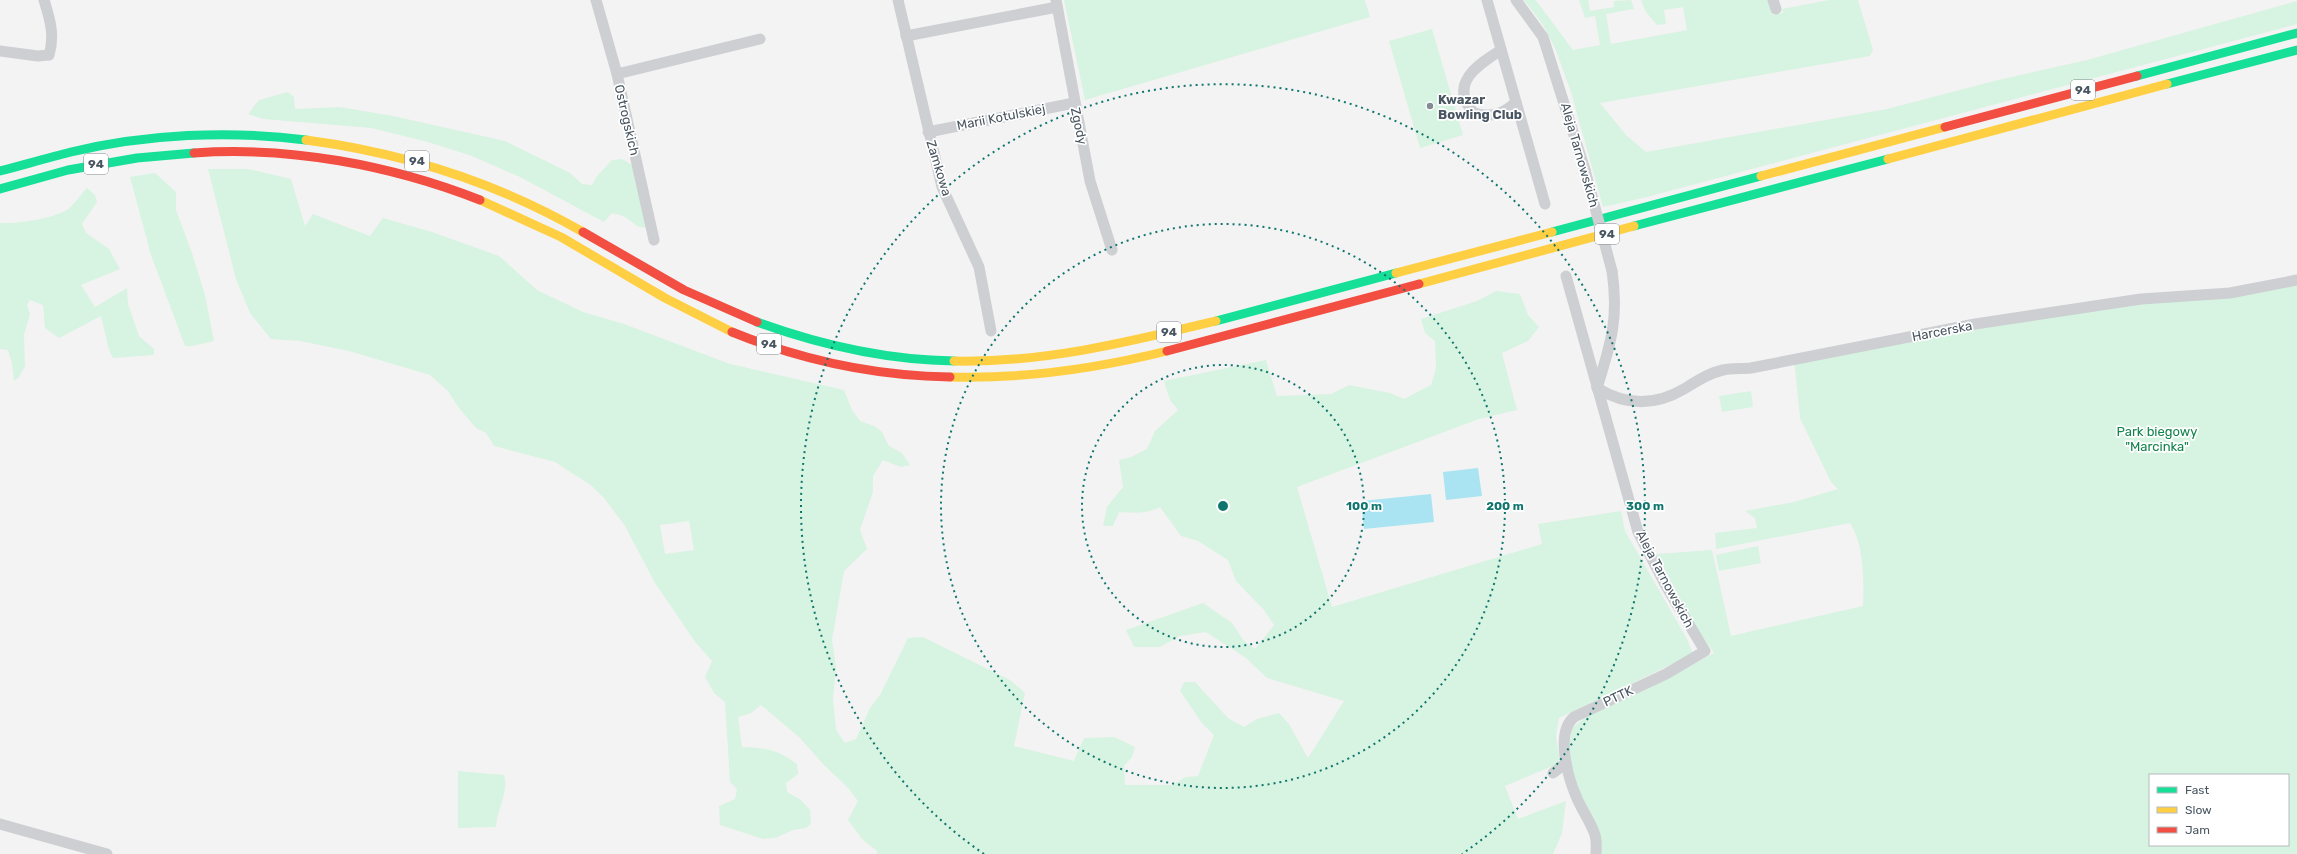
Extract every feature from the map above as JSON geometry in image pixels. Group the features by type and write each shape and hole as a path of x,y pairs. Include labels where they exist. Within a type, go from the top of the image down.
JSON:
{"main road":[{"name":"94","path":"0,171 57,154 151,138 216,134 247,135 318,140 356,146 431,164 505,192 560,219 701,299 790,334 845,348 892,355 954,360 1041,358 1107,347 1220,320 2297,33"},
{"name":"94","path":"0,189 37,177 77,167 156,154 195,152 286,154 385,169 448,188 496,206 549,231 685,310 736,332 791,352 845,365 910,374 956,378 1004,377 1058,373 1109,365 2297,50"}],"street":[{"path":"0,51 38,56 49,55 52,46 52,30 44,0"},
{"name":"Ostrogskich","path":"596,0 617,74 654,240"},
{"name":"Zamkowa","path":"898,0 942,187 979,267 991,331"},
{"path":"1487,0 1545,204"},
{"name":"Aleja Tarnowskich","path":"1516,0 1543,37 1585,170 1612,271 1616,298 1615,322 1597,388"},
{"path":"906,36 1057,4"},
{"name":"Zgody","path":"1057,4 1074,90 1074,102 1090,181 1112,250"},
{"path":"617,74 760,39"},
{"path":"1501,50 1479,65 1466,79 1464,93 1466,101 1474,112 1491,116 1506,111 1516,102"},
{"name":"Marii Kotulskiej","path":"928,132 1074,102"},
{"name":"Aleja Tarnowskich","path":"1566,276 1638,532 1666,586 1705,651"},
{"name":"Harcerska","path":"1597,388 1618,400 1636,403 1657,401 1682,390 1704,377 1724,370 1751,368 1975,324 2141,299 2230,293 2297,280"},
{"name":"PTTK","path":"1596,854 1595,835 1576,796 1566,763 1565,732 1568,722 1574,717 1666,674 1705,651"},
{"path":"1554,773 1566,763"},
{"path":"0,824 106,854"}],"green space":[{"path":"1064,0 1365,0 1370,17 1085,100"},
{"path":"1524,0 1535,0 1538,3 1573,50 1600,45 1595,16 1585,18 1579,0 1588,0 1590,11 1614,7 1614,1 1631,0 1634,9 1606,14 1611,44 1687,30 1683,7 1664,10 1666,24 1657,25 1646,12 1641,0 1768,0 1773,15 1783,13 1782,9 1829,0 1858,0 1873,50 1870,56 1600,103 1626,135 1646,152 1887,109 1998,80 2087,60 2297,1 2297,24 1643,198 1603,207 1571,92 1555,48 1543,25"},
{"path":"1432,29 1463,135 1420,148 1389,41"},
{"path":"288,92 294,97 295,109 340,107 393,116 505,141 570,173 582,184 592,185 597,176 612,160 622,159 636,167 649,227 638,226 625,217 612,213 604,222 520,177 472,156 428,142 371,128 263,119 248,114 259,100"},
{"path":"208,169 249,169 291,179 305,226 313,214 370,236 383,218 432,232 499,256 537,290 583,312 624,324 730,364 844,390 852,410 860,421 874,426 882,432 889,446 902,453 910,465 901,467 883,460 873,476 873,492 860,530 867,549 844,571 832,640 836,667 833,699 836,730 845,743 856,739 870,708 880,695 908,638 923,637 1010,680 1025,693 1014,746 1074,761 1084,738 1114,737 1135,747 1132,757 1124,766 1125,785 1172,785 1186,777 1198,776 1214,735 1202,723 1180,691 1184,682 1195,682 1228,718 1244,727 1257,719 1279,713 1289,724 1308,758 1344,701 1267,678 1246,658 1206,632 1180,636 1160,647 1134,647 1126,630 1203,603 1232,623 1244,641 1255,649 1274,625 1264,610 1236,581 1228,560 1198,541 1181,536 1160,507 1145,512 1119,512 1113,526 1103,526 1107,507 1123,487 1119,460 1131,457 1147,449 1155,431 1178,410 1170,400 1164,381 1266,360 1277,396 1331,394 1349,385 1390,393 1404,399 1431,385 1436,368 1435,341 1425,333 1421,319 1477,301 1496,291 1520,294 1528,315 1539,327 1528,341 1502,353 1517,410 1479,419 1297,487 1332,607 1542,544 1538,524 1621,511 1625,531 1687,639 1693,654 1559,718 1556,736 1560,763 1505,786 1518,819 1566,801 1562,833 1553,854 877,854 877,851 862,839 848,820 858,801 849,789 823,764 800,738 761,705 751,713 738,717 742,747 771,750 783,755 797,764 798,774 786,783 787,792 801,800 810,810 811,824 806,828 793,830 775,838 763,839 720,825 719,806 735,799 737,789 730,782 725,702 714,693 705,677 712,661 696,643 655,583 625,526 604,498 592,486 555,462 494,446 486,433 476,428 459,408 448,391 430,375 349,351 300,341 271,339 250,313 236,279","holes":["689,521 694,550 665,554 660,525"]},
{"path":"155,173 176,192 176,210 192,253 205,295 214,341 185,346 151,255 130,177"},
{"path":"87,188 95,195 97,202 82,224 86,233 109,249 120,269 81,285 95,307 127,288 128,304 139,336 154,349 154,355 113,358 109,350 101,316 59,338 45,328 43,305 30,300 27,305 30,314 24,335 25,366 19,377 14,381 12,364 8,350 0,349 0,223 15,223 59,214 71,207"},
{"name":"Park biegowy \"Marcinka\"","path":"2297,280 2297,854 1598,854 1568,753 1572,728 1591,713 1653,686 1714,653 1696,627 1656,554 1712,550 1731,636 1863,606 1861,552 1855,532 1850,523 1716,549 1715,533 1757,528 1755,518 1745,511 1794,502 1838,489 1831,482 1800,418 1794,359 1975,324"},
{"path":"1751,391 1753,407 1722,412 1719,396"},
{"path":"1758,546 1761,563 1719,571 1716,555"},
{"path":"458,771 504,775 504,795 496,827 458,828"}],"water":[{"path":"1478,468 1482,496 1446,500 1443,472"},
{"path":"1431,494 1434,522 1364,529 1361,501"}],"traffic: fast":[{"path":"2137,76 2297,33"},
{"path":"2167,84 2297,50"},
{"path":"0,171 99,146 158,138 247,135 306,140"},
{"path":"0,189 68,170 137,158 194,153"},
{"path":"1634,226 1888,159"},
{"path":"1552,232 1761,176"},
{"path":"1216,321 1396,273"},
{"path":"757,322 805,338 854,350 903,358 954,361"}],"traffic: slow":[{"path":"1888,159 2167,84"},
{"path":"1761,176 1945,127"},
{"path":"306,140 379,153 449,172 518,199 583,232"},
{"path":"480,200 561,237 665,298 732,332"},
{"path":"1419,284 1634,226"},
{"path":"1396,273 1552,232"},
{"path":"954,361 988,361 1054,355 1086,350 1216,321"},
{"path":"950,377 1005,376 1059,372 1113,363 1167,351"}],"traffic: jam":[{"path":"1945,127 2137,76"},
{"path":"194,153 266,152 339,161 411,177 480,200"},
{"path":"583,232 684,290 757,322"},
{"path":"1167,351 1419,284"},
{"path":"732,332 785,351 839,365 894,373 950,377"}],"place":[{"name":"Kwazar Bowling Club","path":"1430,106"}]}
